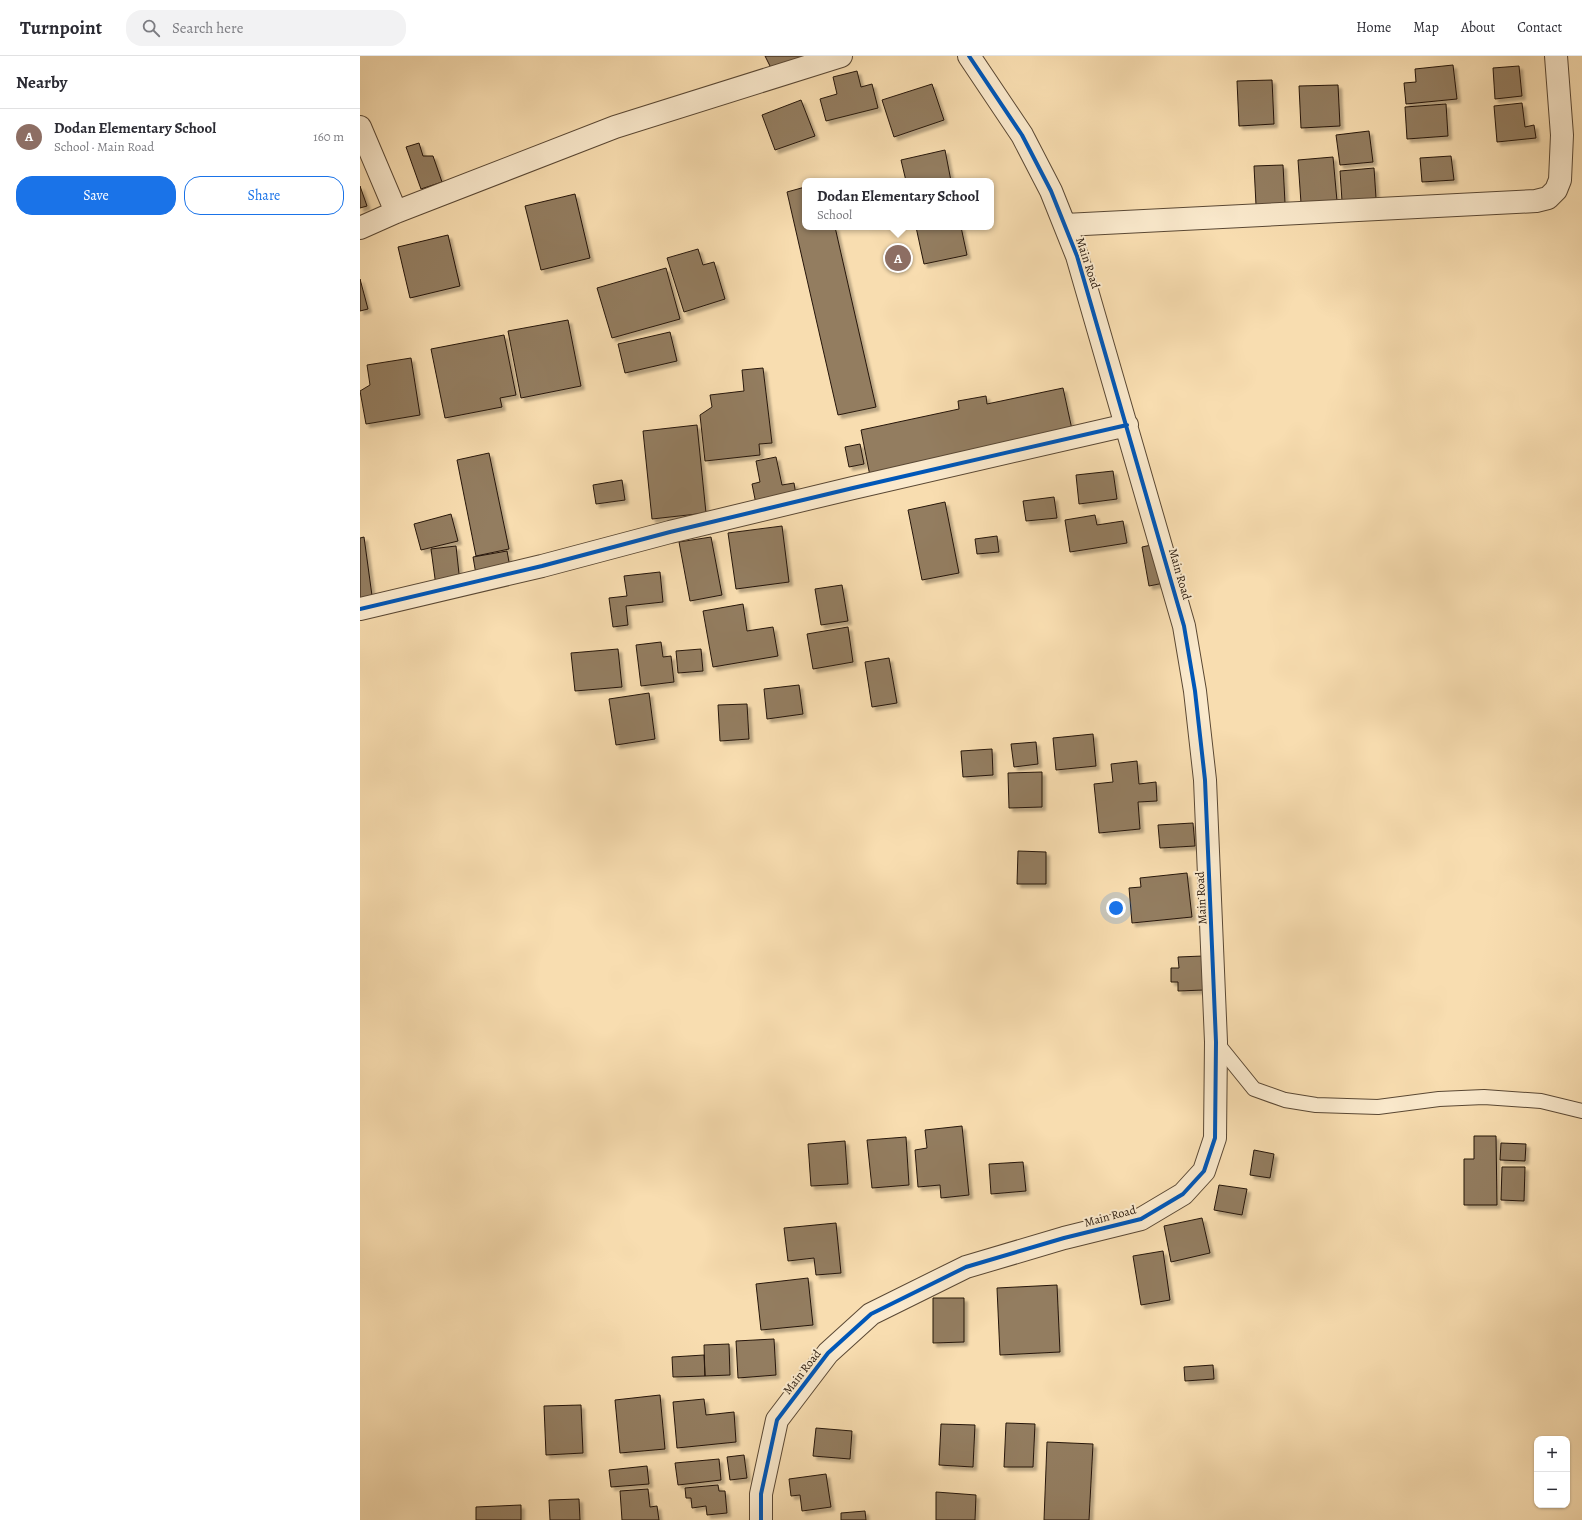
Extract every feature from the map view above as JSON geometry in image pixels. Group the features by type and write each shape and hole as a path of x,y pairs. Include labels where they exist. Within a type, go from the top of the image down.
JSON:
{"street":[{"path":"360,228 396,212 615,127 842,56"},
{"name":"Main Road","path":"761,1520 761,1494 777,1420 828,1353 871,1314 966,1267 1064,1238 1141,1219 1183,1194 1204,1172 1215,1138 1216,1042 1205,780 1195,692 1184,626 1077,256 1065,224 1051,191 1022,135 969,56"},
{"path":"1065,224 1536,201 1548,198 1556,190 1560,180 1562,135 1556,56"},
{"path":"360,127 396,212"},
{"path":"360,609 534,568 670,532 853,488 1127,425"}],"lane":[{"path":"1216,1042 1254,1089 1284,1100 1316,1105 1378,1107 1439,1099 1484,1097 1541,1101 1582,1111"}],"building":[{"path":"765,56 816,56 774,74"},
{"path":"1453,65 1457,99 1406,104 1404,83 1416,82 1415,69"},
{"path":"1519,66 1522,96 1495,99 1493,68"},
{"path":"857,71 861,87 872,84 878,108 826,121 820,99 837,94 833,77"},
{"path":"1272,80 1274,124 1239,126 1237,81"},
{"path":"932,84 944,120 894,137 882,100"},
{"path":"1338,85 1340,126 1301,128 1299,86"},
{"path":"801,100 815,136 775,150 762,115"},
{"path":"1522,103 1525,127 1534,125 1536,138 1497,142 1494,106"},
{"path":"1446,104 1448,136 1407,139 1405,107"},
{"path":"1369,131 1373,162 1340,165 1336,135"},
{"path":"419,143 423,156 433,156 442,182 421,189 406,147"},
{"path":"945,150 950,178 905,178 901,160"},
{"path":"1451,156 1454,180 1422,182 1420,158"},
{"path":"1333,157 1337,201 1301,203 1298,160"},
{"path":"1283,165 1285,203 1256,205 1254,166"},
{"path":"1374,168 1376,198 1342,201 1340,171"},
{"path":"360,186 367,206 360,208"},
{"path":"802,188 802,230 836,230 876,407 838,415 787,192"},
{"path":"575,194 590,258 541,270 525,206"},
{"path":"917,230 962,230 967,255 924,264"},
{"path":"448,235 460,286 410,298 398,247"},
{"path":"698,249 703,265 714,262 725,299 684,312 667,258"},
{"path":"666,268 680,319 612,338 597,288"},
{"path":"360,279 368,309 360,311"},
{"path":"568,320 581,386 521,398 508,331"},
{"path":"670,332 677,361 625,373 618,344"},
{"path":"504,335 516,395 500,398 502,407 445,418 431,349"},
{"path":"411,358 420,415 366,424 360,391 370,385 367,365"},
{"path":"763,368 772,443 759,444 760,455 705,461 700,415 712,407 710,395 744,391 742,370"},
{"path":"1063,388 1073,434 870,476 861,430 959,409 958,401 986,396 987,404"},
{"path":"697,425 706,513 652,519 643,431"},
{"path":"860,444 864,464 849,467 845,447"},
{"path":"489,453 509,549 476,556 457,460"},
{"path":"776,457 782,485 794,483 796,495 756,504 752,484 760,482 756,461"},
{"path":"1113,471 1117,499 1079,504 1076,475"},
{"path":"622,480 625,500 596,504 593,485"},
{"path":"1054,497 1057,518 1026,521 1023,501"},
{"path":"945,502 959,573 922,580 908,510"},
{"path":"451,514 458,541 421,550 414,524"},
{"path":"1095,515 1097,525 1123,521 1127,543 1070,552 1065,520"},
{"path":"782,526 789,582 736,589 728,533"},
{"path":"997,536 999,552 977,554 975,539"},
{"path":"364,537 373,603 360,605 360,538"},
{"path":"711,537 722,595 690,601 679,542"},
{"path":"1156,544 1164,583 1149,586 1142,547"},
{"path":"456,546 460,583 436,586 431,549"},
{"path":"507,551 511,573 477,580 473,557"},
{"path":"660,572 663,602 626,606 628,625 613,627 609,598 627,596 624,576"},
{"path":"842,585 848,621 821,625 815,589"},
{"path":"743,604 747,631 773,627 778,656 713,667 703,611"},
{"path":"848,627 853,662 813,669 807,634"},
{"path":"661,642 663,657 671,656 674,682 641,686 636,645"},
{"path":"618,649 622,687 575,691 571,653"},
{"path":"701,649 703,671 678,673 676,651"},
{"path":"889,658 897,703 872,707 865,662"},
{"path":"799,685 803,714 767,719 764,689"},
{"path":"649,693 655,739 616,745 609,699"},
{"path":"747,704 749,739 720,741 718,705"},
{"path":"1093,734 1096,766 1056,770 1053,738"},
{"path":"1036,742 1038,764 1014,767 1011,744"},
{"path":"992,749 993,775 963,777 961,751"},
{"path":"1137,761 1139,784 1156,782 1157,801 1138,802 1140,829 1099,833 1094,784 1113,782 1111,764"},
{"path":"1042,772 1042,807 1009,808 1008,773"},
{"path":"1193,823 1195,846 1160,848 1158,825"},
{"path":"1018,851 1046,852 1046,884 1017,884"},
{"path":"1187,873 1192,917 1132,923 1129,888 1141,887 1140,878"},
{"path":"1203,956 1204,990 1178,991 1178,982 1171,982 1171,968 1179,968 1178,957"},
{"path":"962,1126 969,1195 941,1198 940,1185 918,1187 915,1150 927,1148 925,1130"},
{"path":"1474,1136 1496,1136 1497,1205 1464,1205 1464,1159 1474,1159"},
{"path":"906,1137 909,1185 872,1188 867,1140"},
{"path":"845,1141 848,1184 811,1186 808,1144"},
{"path":"1501,1143 1526,1144 1525,1161 1500,1160"},
{"path":"1254,1150 1274,1154 1270,1178 1250,1175"},
{"path":"1023,1162 1026,1191 991,1194 989,1164"},
{"path":"1502,1167 1525,1167 1524,1201 1501,1200"},
{"path":"1219,1185 1247,1189 1242,1215 1214,1210"},
{"path":"1202,1218 1210,1253 1171,1262 1164,1226"},
{"path":"836,1223 841,1273 816,1275 814,1258 788,1261 784,1228"},
{"path":"1163,1251 1170,1300 1141,1305 1133,1256"},
{"path":"808,1278 813,1325 761,1330 756,1284"},
{"path":"1057,1285 1060,1352 1000,1355 997,1288"},
{"path":"933,1298 964,1298 964,1342 933,1343"},
{"path":"774,1339 776,1375 738,1378 736,1341"},
{"path":"729,1344 730,1375 705,1376 704,1345"},
{"path":"704,1355 705,1376 673,1377 672,1357"},
{"path":"1213,1365 1214,1379 1185,1381 1184,1367"},
{"path":"660,1395 665,1449 620,1453 615,1400"},
{"path":"704,1399 706,1415 734,1412 736,1442 677,1448 673,1402"},
{"path":"581,1405 583,1453 546,1455 544,1406"},
{"path":"1006,1423 1035,1424 1033,1467 1004,1467"},
{"path":"941,1424 975,1425 973,1467 939,1465"},
{"path":"816,1428 852,1431 850,1459 813,1456"},
{"path":"1047,1442 1093,1444 1089,1520 1044,1520"},
{"path":"744,1455 747,1478 730,1480 727,1457"},
{"path":"719,1459 721,1480 678,1485 675,1463"},
{"path":"647,1466 649,1484 611,1487 609,1470"},
{"path":"826,1474 831,1507 802,1511 800,1495 791,1496 789,1479"},
{"path":"718,1485 719,1491 725,1491 727,1513 707,1515 706,1506 692,1508 691,1498 686,1498 685,1488"},
{"path":"648,1489 650,1507 657,1506 659,1520 622,1520 620,1491"},
{"path":"936,1492 976,1495 975,1520 936,1520"},
{"path":"579,1499 580,1520 550,1520 549,1500"},
{"path":"521,1505 521,1520 476,1520 476,1507"},
{"path":"865,1511 866,1520 841,1520 841,1513"}],"cycle path":[{"path":"761,1520 761,1494 777,1420 828,1353 871,1314 966,1267 1064,1238 1141,1219 1183,1194 1204,1171 1215,1138 1216,1042 1205,780 1195,691 1184,626 1077,256 1051,191 1022,135 969,56"},
{"path":"360,609 542,566 670,532 853,488 1127,425"}],"place":[{"name":"Dodan Elementary School","path":"898,258"}]}
